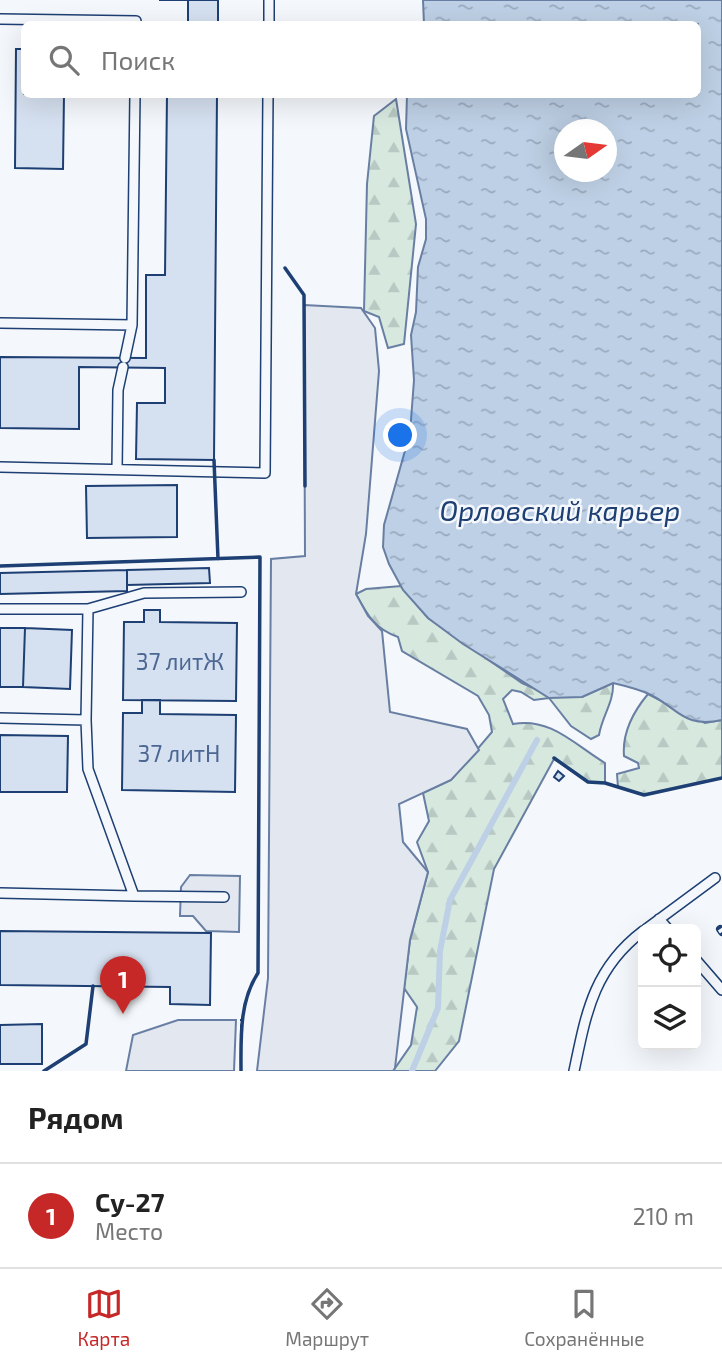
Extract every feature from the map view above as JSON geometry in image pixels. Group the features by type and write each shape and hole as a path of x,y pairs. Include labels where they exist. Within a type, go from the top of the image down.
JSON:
{"lane":[{"path":"269,0 269,21"},
{"path":"0,19 136,21"},
{"path":"117,469 118,390 132,325 135,98"},
{"path":"0,467 265,473 268,98"},
{"path":"0,323 132,325"},
{"path":"0,609 88,609 144,593 241,592"},
{"path":"88,609 88,769 134,896"},
{"path":"0,718 86,720"},
{"path":"653,924 715,878"},
{"path":"0,893 223,897"},
{"path":"659,919 664,924"},
{"path":"573,1071 589,1000 608,967 638,937"},
{"path":"701,966 722,990"}],"green space":[{"path":"396,99 416,224 404,344 388,348 379,317 364,311 367,184 374,116"},
{"path":"401,586 428,618 522,683 540,691 582,697 613,683 612,696 599,735 591,739 571,726 549,698 534,700 512,690 503,699 513,724 539,724 550,728 605,763 605,783 588,782 554,759 494,869 459,1041 435,1071 393,1071 411,1045 417,1007 404,988 410,940 428,872 417,842 429,821 423,793 451,780 492,732 489,715 478,696 402,651 398,637 383,630 372,620 356,594 366,589"},
{"path":"648,694 705,723 722,720 722,778 644,795 618,787 617,774 639,768 638,763 624,756 624,747 633,715"}],"shaded area":[{"path":"304,305 361,308 375,328 379,371 366,534 356,594 368,616 382,631 390,712 467,729 479,750 451,780 399,804 403,842 428,872 410,940 393,1071 257,1071 268,978 271,559 305,556"},
{"path":"190,875 240,876 239,932 206,931 193,916 180,916 181,887"},
{"path":"178,1020 236,1020 234,1071 126,1071 133,1035"}],"water":[{"name":"Орловский карьер","path":"423,0 722,0 722,720 690,720 651,695 613,683 582,697 549,698 463,644 428,618 403,590 383,547 384,525 410,433 414,380 411,335 416,312 418,267 426,239 426,219 406,129 407,98 701,98 701,21 424,21"}],"building":[{"path":"188,0 218,0 218,21 188,21"},
{"path":"16,49 21,49 21,98 64,98 63,169 15,168"},
{"path":"167,98 217,98 214,460 136,459 137,403 165,403 165,368 79,367 79,429 0,428 0,357 146,358 146,275 165,275"},
{"path":"177,485 177,537 87,538 86,486"},
{"path":"209,568 210,583 127,585 127,570"},
{"path":"127,570 127,591 0,594 0,573"},
{"path":"144,610 160,610 160,622 237,623 236,701 123,700 124,622 144,622"},
{"path":"0,628 25,628 23,687 0,687"},
{"path":"25,628 72,630 70,689 23,687"},
{"path":"142,700 160,700 160,714 236,715 235,792 122,790 123,713 142,713"},
{"path":"0,735 68,736 67,792 0,792"},
{"path":"558,771 564,776 559,781 554,777"},
{"path":"0,931 211,933 210,1005 170,1004 170,987 0,985"},
{"path":"42,1024 42,1064 0,1064 0,1025"}],"waterway":[{"path":"412,1071 438,1008 440,951 450,900 537,740"}],"fence":[{"path":"241,1019 241,1071"}],"wall":[{"path":"285,268 304,295 305,486"},
{"path":"214,460 218,559"},
{"path":"0,566 260,557 258,973 244,1008 241,1071"},
{"path":"554,758 588,782 605,783 644,795 722,778"},
{"path":"44,1071 86,1044 93,986"}],"place":[{"name":"Су-27","path":"123,1014"}]}
